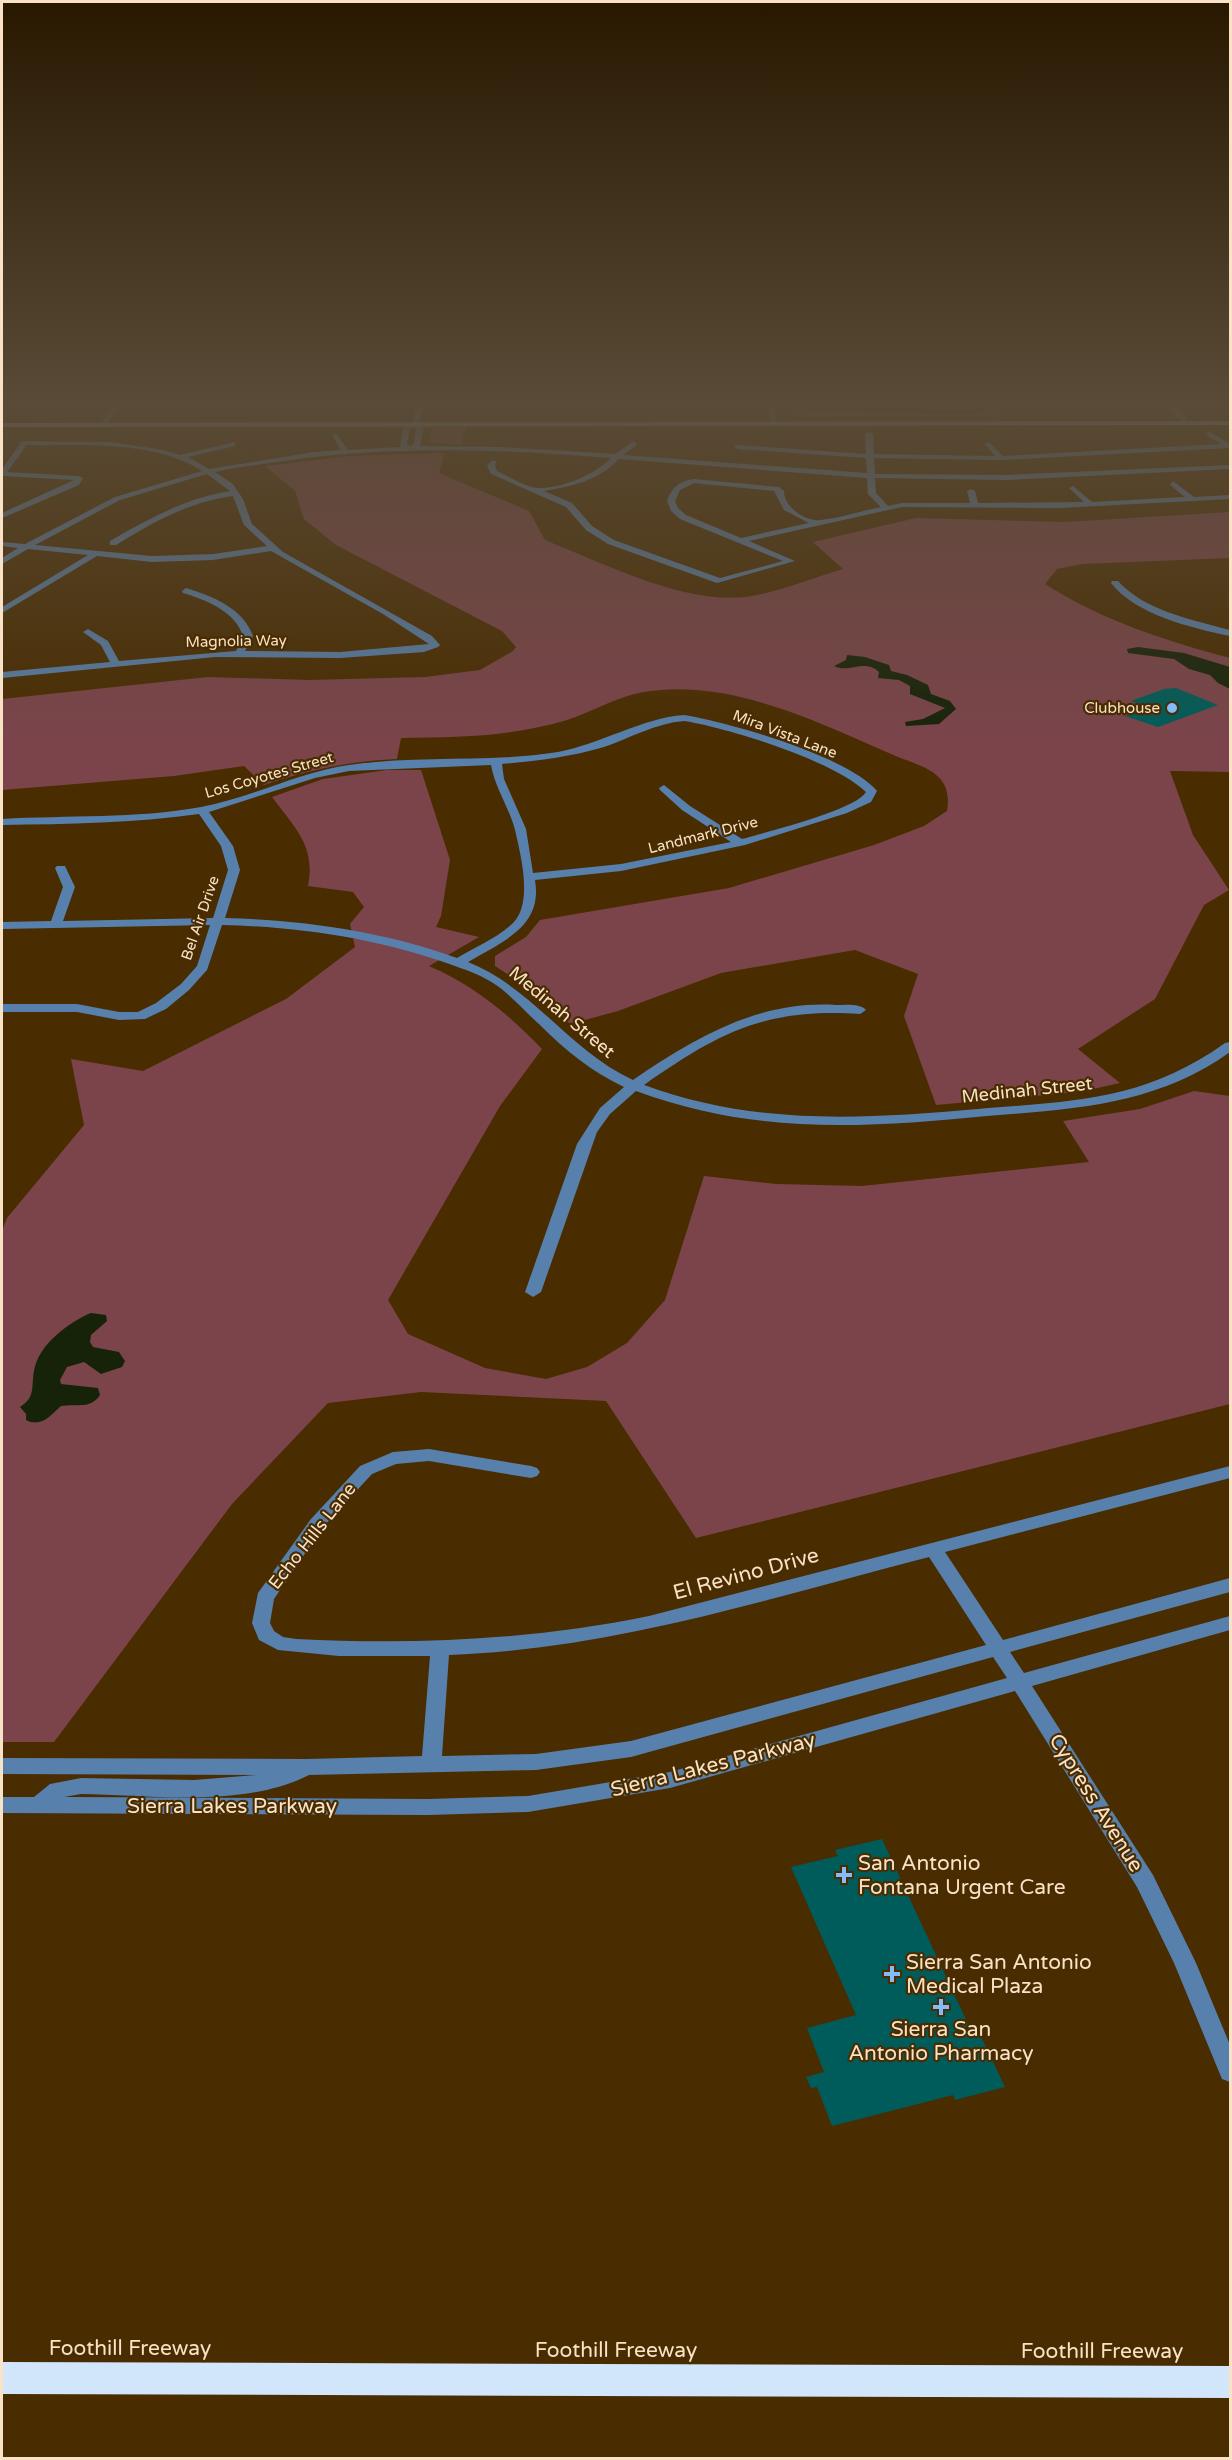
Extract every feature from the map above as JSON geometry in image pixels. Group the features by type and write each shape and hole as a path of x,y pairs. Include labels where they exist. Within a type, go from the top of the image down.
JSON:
{"highway":[{"name":"Foothill Freeway","path":"2,2378 1230,2382"}],"street":[{"path":"2,561 85,516"},
{"path":"113,543 161,516"},
{"path":"244,516 248,525 273,548"},
{"path":"578,516 589,528 611,542 720,581 790,561 697,524 684,516"},
{"path":"800,516 816,523"},
{"path":"741,540 847,516"},
{"path":"2,544 94,555 193,558 273,548"},
{"name":"Magnolia Way","path":"2,675 201,655 361,654 424,649 435,645 429,638 273,548"},
{"path":"2,610 94,555"},
{"path":"1115,583 1124,593 1184,621 1230,633"},
{"path":"186,591 215,604 243,623 248,636 239,654"},
{"path":"88,632 105,643 116,664"},
{"name":"Los Coyotes Street","path":"2,822 123,818 202,810 322,773 347,768 396,764 496,762 583,749 662,721 683,718"},
{"name":"Mira Vista Lane","path":"683,718 705,721 792,750 862,782 872,791"},
{"path":"457,963 501,939 519,924 530,906 528,877 517,821 501,783 496,762"},
{"path":"664,788 677,801 741,843"},
{"name":"Landmark Drive","path":"528,877 639,865 741,843 845,810 867,800 872,791"},
{"name":"Bel Air Drive","path":"2,1008 77,1008 119,1016 140,1016 161,1006 185,987 203,967 234,870 227,846 202,810"},
{"path":"56,925 69,887 61,868"},
{"name":"Medinah Street","path":"2,926 265,923 386,941 457,963 498,981 577,1052 604,1071 633,1086 688,1104 760,1118 811,1123 883,1122 1082,1104 1115,1098 1177,1079 1207,1064 1230,1046"},
{"path":"533,1292 588,1136 604,1111 633,1086 709,1036 750,1019 812,1008 860,1010"},
{"name":"Echo Hills Lane","path":"266,1635 261,1623 263,1604 282,1570 355,1479 366,1470 393,1458 429,1455 531,1472"},
{"name":"El Revino Drive","path":"266,1635 278,1643 296,1647 440,1648 487,1646 629,1628 1230,1472"},
{"name":"Cypress Avenue","path":"933,1548 1017,1682 1096,1800 1145,1881 1199,1994 1230,2072"},
{"name":"Sierra Lakes Parkway","path":"2,1766 431,1765 536,1762 632,1749 1230,1585"},
{"name":"Sierra Lakes Parkway","path":"2,1805 428,1807 528,1804 597,1794 670,1780 1230,1623"},
{"path":"431,1765 440,1648"},
{"path":"38,1805 57,1790 81,1786 248,1786 287,1777 307,1767"}],"shaded area":[{"path":"303,516 532,516 545,540 643,580 721,598 757,595 843,569 813,542 916,518 1065,522 1167,516 1230,516 1230,558 1082,564 1057,569 1045,584 1111,619 1230,658 1230,772 1170,771 1193,835 1229,890 1204,905 1155,999 1078,1049 1120,1083 1079,1092 936,1105 904,1016 918,974 855,950 721,973 618,1011 570,1024 544,998 495,966 495,956 526,937 540,920 729,888 874,845 924,826 947,811 948,798 945,787 933,772 833,728 771,705 707,691 676,689 644,692 567,720 525,730 465,736 401,738 397,759 329,767 264,785 244,766 174,776 2,790 2,699 208,677 309,680 425,677 480,670 516,647 502,631 336,545"},
{"path":"1138,647 1184,653 1230,667 1230,689 1218,683 1210,675 1189,669 1174,659 1128,653 1127,649"},
{"path":"847,655 865,657 889,665 891,671 907,675 928,685 931,694 950,701 956,709 939,724 906,726 905,722 923,719 945,708 910,694 910,686 899,680 878,678 879,672 868,666 840,668 834,666 846,660"},
{"path":"387,770 421,770 450,860 441,916 436,927 479,937 429,966 461,982 490,1002 542,1049 500,1106 388,1300 408,1334 485,1368 546,1379 587,1367 627,1343 665,1300 704,1176 776,1184 862,1186 1089,1162 1063,1121 1140,1109 1194,1091 1230,1096 1230,1404 696,1538 606,1401 421,1392 328,1403 232,1504 54,1742 2,1742 2,1231 7,1218 84,1125 71,1059 143,1071 286,999 355,947 350,924 364,907 353,892 308,886 309,860 302,838 272,797 323,779"},
{"path":"91,1313 106,1315 107,1321 91,1335 90,1342 93,1347 119,1352 125,1361 122,1367 101,1374 84,1362 67,1367 60,1380 61,1384 98,1388 100,1395 92,1403 61,1406 41,1421 26,1420 26,1414 20,1407 31,1395 34,1371 42,1352 64,1328"}],"building":[{"name":"Clubhouse","path":"1176,688 1218,705 1158,727 1125,716 1146,707 1131,701 1164,689"},
{"name":"Sierra San Antonio Medical Plaza","path":"882,1839 968,2024 974,2022 1005,2087 955,2100 953,2095 832,2126 817,2087 811,2088 806,2077 824,2072 807,2028 856,2015 791,1867 838,1856 835,1850"}],"place":[{"name":"Clubhouse","path":"1172,708"},
{"name":"San Antonio Fontana Urgent Care","path":"844,1875"},
{"name":"Sierra San Antonio Medical Plaza","path":"892,1974"},
{"name":"Sierra San Antonio Pharmacy","path":"941,2007"}]}
